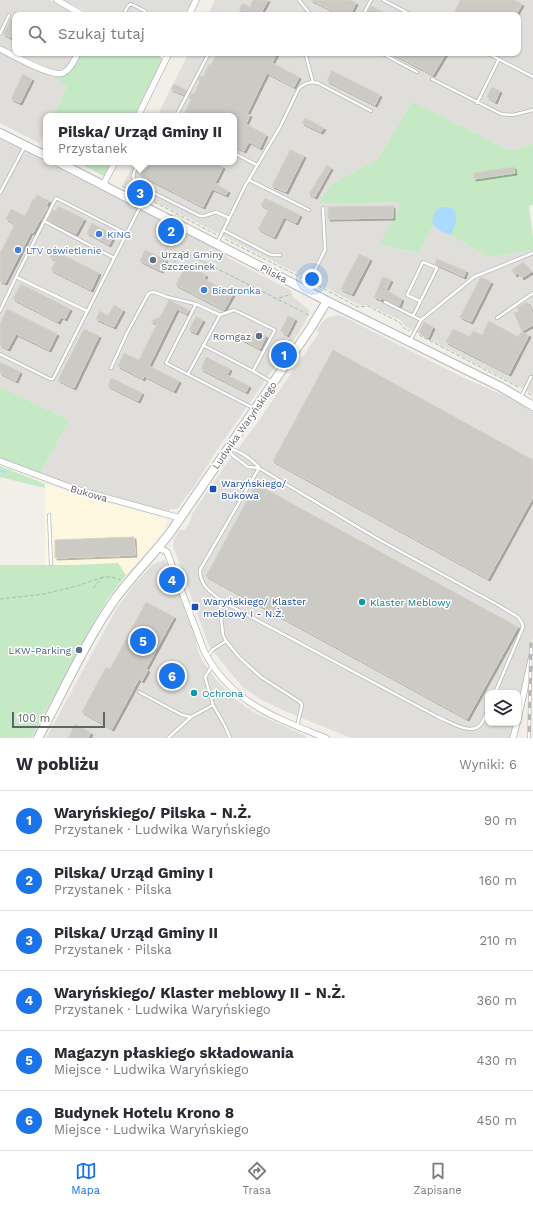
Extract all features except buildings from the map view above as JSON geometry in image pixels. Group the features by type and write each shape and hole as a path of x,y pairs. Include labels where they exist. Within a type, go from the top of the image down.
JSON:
{"street":[{"path":"56,0 78,12"},
{"path":"190,12 196,0"},
{"path":"0,49 12,55"},
{"path":"15,56 46,71 58,74 68,70 76,56"},
{"path":"140,113 168,56"},
{"path":"0,133 43,154"},
{"name":"Pilska","path":"64,165 141,205 218,240 327,301 501,387 533,406"},
{"path":"103,185 113,165"},
{"name":"Ludwika Waryńskiego","path":"38,738 114,600 127,583 159,548 310,329 327,301"},
{"name":"Bukowa","path":"0,461 75,489 180,518"},
{"path":"159,548 167,552 199,640 207,657 232,689 249,703 266,713 326,738"},
{"path":"521,706 533,654"},
{"path":"513,738 516,726"}],"lane":[{"path":"299,0 309,12"},
{"path":"365,12 371,0"},
{"path":"382,0 406,12"},
{"path":"125,12 131,4 143,9 146,12"},
{"path":"0,34 9,15"},
{"path":"161,56 167,59"},
{"path":"178,113 207,56"},
{"path":"306,56 313,82"},
{"path":"387,56 417,72"},
{"path":"493,56 533,77"},
{"path":"477,103 499,59"},
{"path":"432,79 477,103 506,115 513,115 533,110"},
{"path":"218,240 249,180 280,127 299,88 313,82 318,83 371,111"},
{"path":"0,193 26,145"},
{"path":"237,155 257,166"},
{"path":"138,165 132,177 138,184 200,216 216,212 229,218"},
{"path":"249,180 309,210"},
{"path":"0,311 56,198 127,234"},
{"path":"0,354 52,379 141,205"},
{"path":"305,289 325,250 324,208"},
{"path":"44,221 114,258"},
{"path":"223,230 271,255 280,255"},
{"path":"409,342 421,320 474,277 533,253"},
{"path":"413,316 420,302 437,268 422,262 406,295 420,302"},
{"path":"16,277 87,311"},
{"path":"111,368 127,333 149,293 154,292 167,297 196,304 220,315"},
{"path":"497,318 533,293"},
{"path":"385,302 421,320"},
{"path":"196,304 166,363 255,409"},
{"path":"188,374 220,315 234,310 274,330 253,370"},
{"path":"203,345 253,370 273,383"},
{"path":"520,398 531,377"},
{"path":"228,448 232,455 248,467 259,468"},
{"path":"228,448 235,450 252,460 259,468 378,539 518,617 523,627 496,690"},
{"path":"259,468 200,570 202,582 219,598 438,717 468,729 474,729 479,726 485,716"},
{"path":"48,515 51,564"},
{"path":"219,598 223,634 226,641 240,658 261,677 300,702 302,705 297,726"},
{"path":"207,657 212,650 226,641"},
{"path":"212,665 205,677 213,705 230,738"},
{"path":"139,692 182,715 191,717"},
{"path":"168,738 191,717 213,705"}],"path":[{"path":"121,186 130,189 218,240 301,277"},
{"path":"162,258 171,240"},
{"path":"182,251 279,298 309,315"},
{"path":"164,254 176,262"},
{"path":"279,298 292,294"},
{"path":"0,599 44,594 77,586 104,577 117,578 127,583"},
{"path":"93,588 104,577"}],"shaded area":[{"path":"0,0 50,0 72,12 12,12 12,52 0,46"},
{"path":"64,0 193,0 187,12 85,12"},
{"path":"215,0 533,0 533,144 511,151 412,101 378,159 331,184 318,204 402,202 381,244 417,253 433,225 440,231 489,257 533,250 533,394 406,327 400,320 368,305 359,305 123,185 133,165 237,165 237,113 159,113 187,56 521,56 521,12 209,12"},
{"path":"0,53 53,77 67,86 54,113 43,113 43,135 39,143 0,123"},
{"path":"22,56 72,56 66,67 57,71"},
{"path":"0,139 43,161 43,165 52,165 214,247 230,259 292,291 290,294 309,310 309,314 299,333 217,450 195,485 177,509 170,509 169,511 95,492 40,474 69,420 0,387"},
{"path":"337,315 344,317 462,377 508,397 533,412 533,636 521,693 521,690 485,690 485,726 513,726 510,738 351,738 260,699 243,687 210,647 207,641 173,545 174,539 180,530 185,530 191,520 192,514 319,333 316,331 322,322 329,317"},
{"path":"45,484 167,519 165,529 126,575 118,563 45,565"},
{"path":"164,560 168,565 183,603 195,636 198,651 202,660 217,681 234,698 253,712 306,736 305,738 46,738 117,608 134,585 152,565"}],"green space":[{"path":"79,56 155,56 162,60 136,113 54,113 67,86 53,77 63,76 74,67"},
{"path":"412,101 511,151 533,144 533,205 529,206 533,250 489,257 450,235 454,210 443,207 432,222 433,225 418,253 380,244 402,202 318,204 331,184 378,159"},
{"path":"83,165 110,165 104,176"},
{"path":"0,387 69,420 40,474 0,458"},
{"path":"0,466 45,484 45,488 0,477"},
{"path":"118,563 126,575 108,598 98,615 31,738 0,738 0,565 75,565"}],"water":[{"path":"443,207 453,209 456,215 455,226 450,235 440,231 433,225 432,222 436,210"}],"waterway":[{"path":"0,471 5,472"}],"railway":[{"path":"529,738 531,644"}],"place":[{"name":"Pilska/ Urząd Gminy II","path":"140,193"},
{"name":"Pilska/ Urząd Gminy I","path":"171,231"},
{"name":"KING","path":"99,234"},
{"name":"LTV oświetlenie","path":"18,250"},
{"name":"Urząd Gminy Szczecinek","path":"153,260"},
{"name":"Biedronka","path":"204,290"},
{"name":"Romgaz","path":"259,336"},
{"name":"Waryńskiego/ Pilska - N.Ż.","path":"284,355"},
{"name":"Waryńskiego/ Bukowa","path":"213,489"},
{"name":"Waryńskiego/ Klaster meblowy II - N.Ż.","path":"172,580"},
{"name":"Klaster Meblowy","path":"362,602"},
{"name":"Waryńskiego/ Klaster meblowy I - N.Ż.","path":"195,607"},
{"name":"Magazyn płaskiego składowania","path":"143,641"},
{"name":"LKW-Parking","path":"79,650"},
{"name":"Budynek Hotelu Krono 8","path":"172,676"},
{"name":"Ochrona","path":"194,693"}]}
